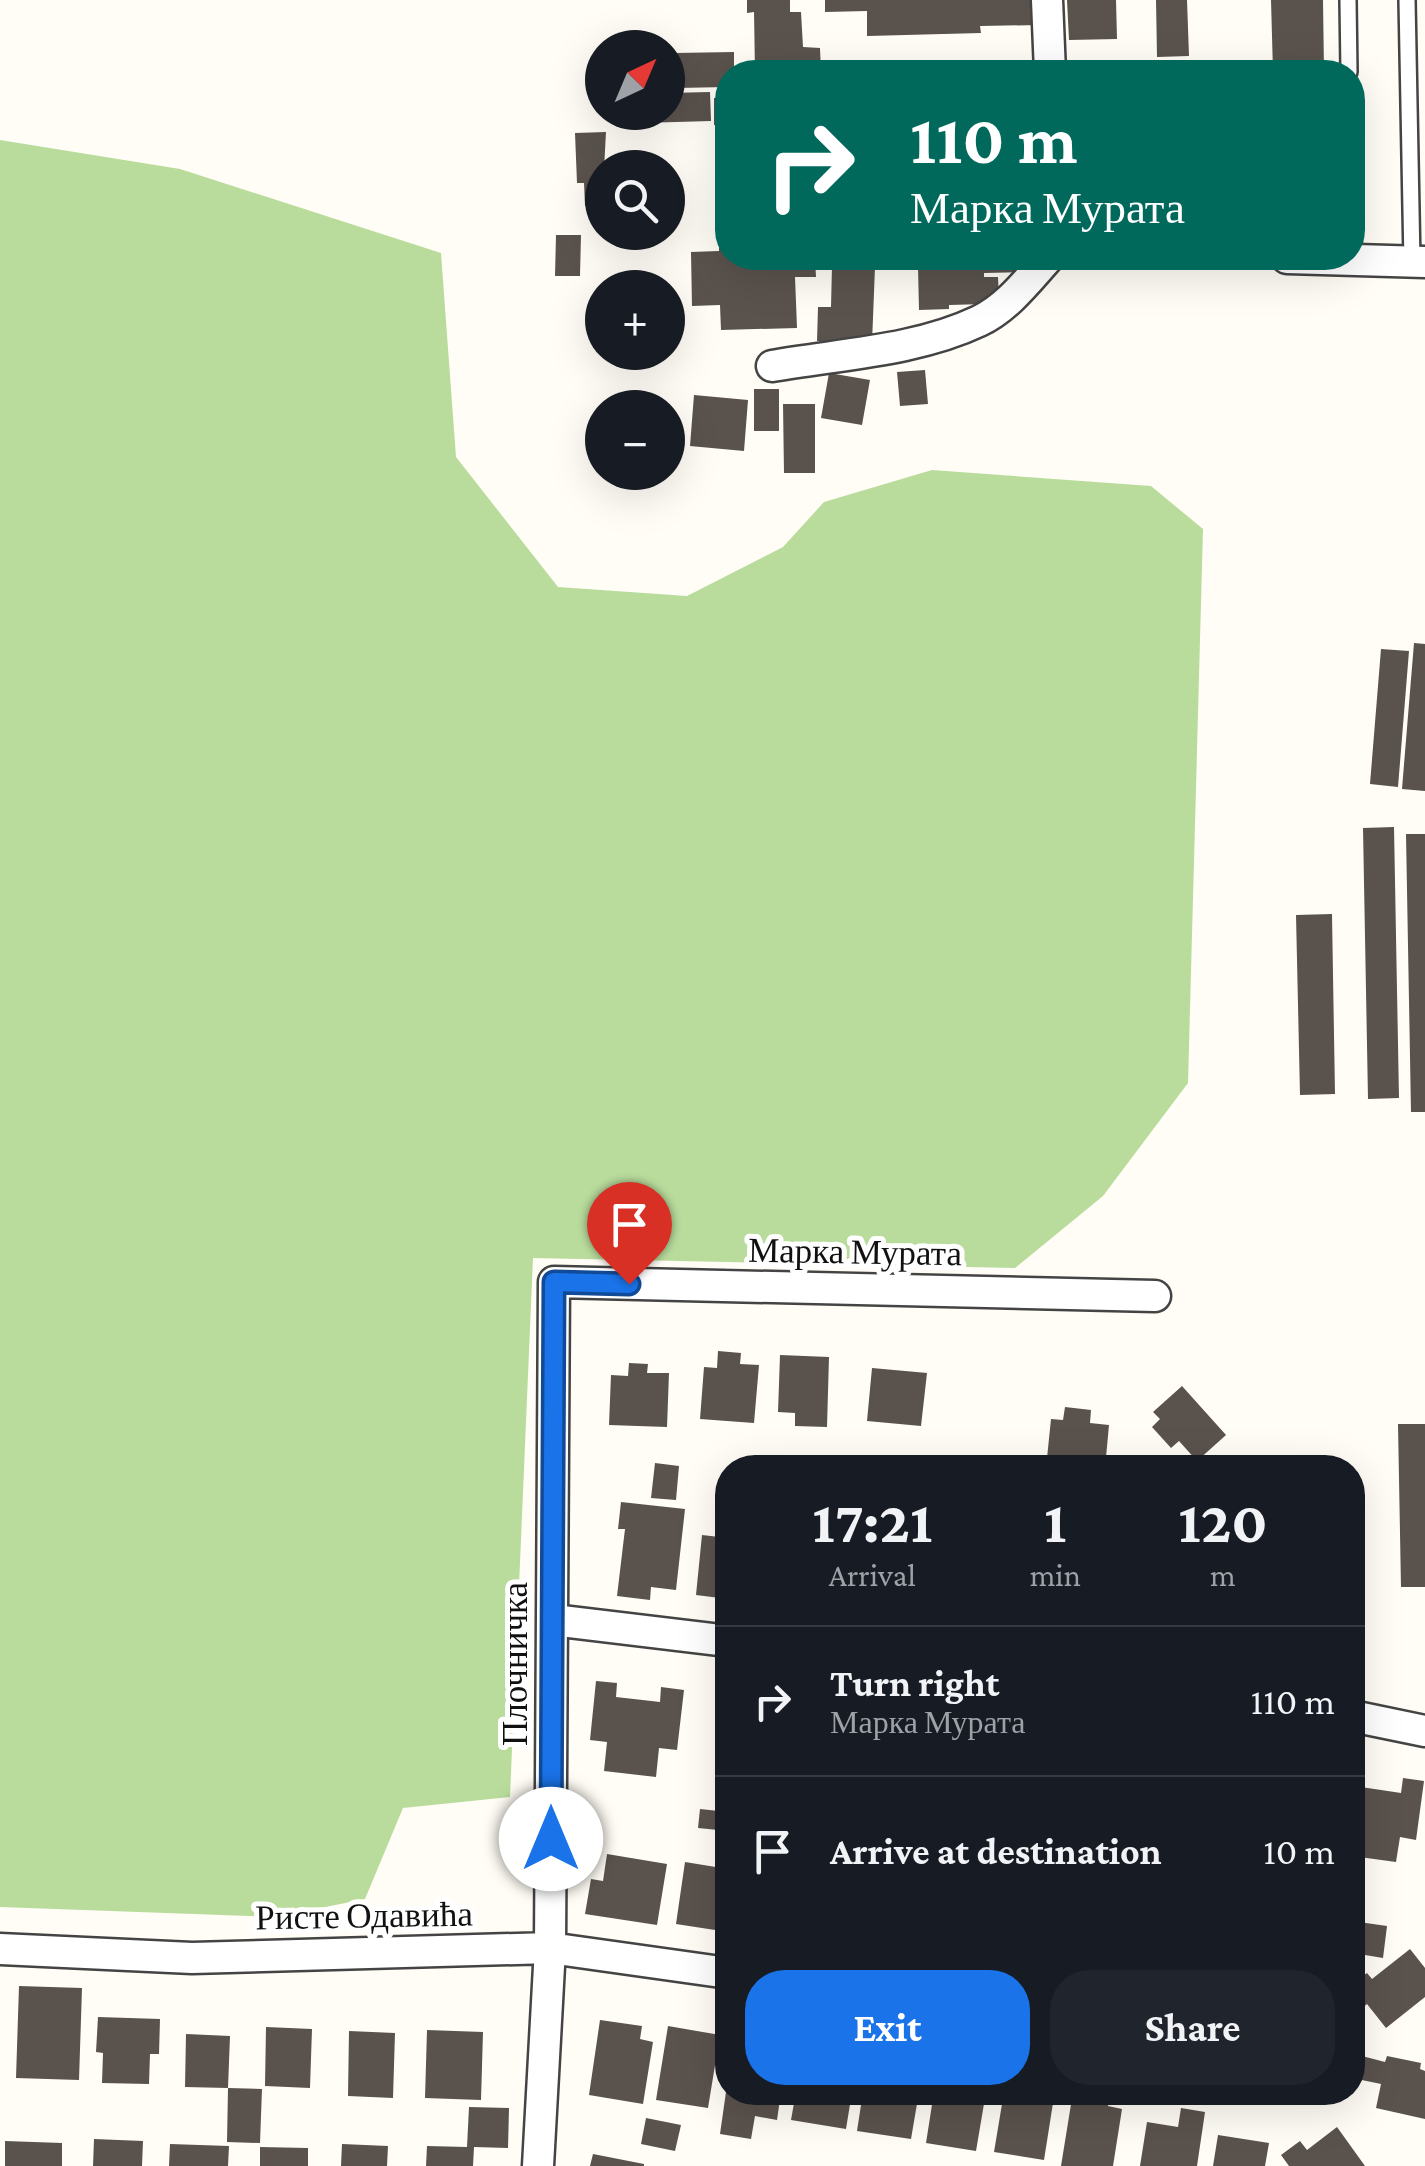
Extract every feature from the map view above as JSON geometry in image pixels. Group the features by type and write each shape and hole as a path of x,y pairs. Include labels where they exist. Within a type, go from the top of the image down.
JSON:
{"street":[{"path":"1047,0 1050,60"},
{"path":"1365,260 1418,262"},
{"path":"772,366 923,341 982,320 1014,295 1037,270"},
{"name":"Марка Мурата","path":"554,1282 1155,1296"},
{"name":"Плочничка","path":"538,2166 550,1948 554,1282"},
{"path":"553,1620 715,1639"},
{"path":"1365,1719 1425,1732"},
{"name":"Ристе Одавића","path":"0,1949 192,1958 550,1948 715,1971"}],"lane":[{"path":"1348,0 1350,60"},
{"path":"1407,0 1418,262"}],"green space":[{"path":"0,140 180,169 441,253 456,457 558,587 687,596 783,547 824,502 932,470 1151,486 1203,529 1188,1083 1103,1196 1015,1268 533,1258 510,1797 403,1808 365,1899 276,1917 0,1907"}],"building":[{"path":"747,0 790,0 790,12 801,12 803,47 820,48 820,60 755,60 754,12 747,13"},
{"path":"825,0 1037,0 1038,25 980,26 981,33 867,36 867,11 825,12"},
{"path":"1067,0 1116,0 1117,39 1069,40"},
{"path":"1156,0 1187,0 1189,56 1157,57"},
{"path":"1271,0 1323,0 1324,60 1273,60"},
{"path":"734,52 734,60 715,60 715,87 685,88 685,53"},
{"path":"710,92 711,121 685,122 685,93"},
{"path":"606,132 605,150 585,150 585,206 584,183 577,183 575,133"},
{"path":"556,235 581,235 580,276 555,276"},
{"path":"715,251 715,270 816,270 816,277 795,277 797,328 721,330 720,305 692,306 691,252"},
{"path":"832,270 875,270 872,343 817,341 818,307 831,307"},
{"path":"918,270 1027,270 984,273 984,277 998,277 999,299 985,300 985,304 949,305 949,309 919,310"},
{"path":"925,370 928,404 900,406 897,372"},
{"path":"829,373 870,380 862,425 821,418"},
{"path":"754,389 779,389 779,431 754,431"},
{"path":"694,395 748,400 744,451 690,446"},
{"path":"783,404 815,404 815,473 784,473"},
{"path":"1414,643 1425,644 1425,791 1402,789"},
{"path":"1381,649 1409,651 1398,787 1370,784"},
{"path":"1394,827 1399,1098 1368,1099 1363,828"},
{"path":"1406,834 1425,834 1425,1112 1411,1112"},
{"path":"1332,914 1335,1094 1300,1095 1296,915"},
{"path":"718,1351 741,1353 740,1364 759,1365 754,1423 700,1419 704,1367 717,1368"},
{"path":"780,1355 829,1357 827,1427 795,1426 795,1413 778,1412"},
{"path":"629,1363 648,1364 647,1373 669,1373 667,1427 609,1425 611,1375 628,1376"},
{"path":"872,1368 927,1373 921,1426 867,1421"},
{"path":"1182,1386 1226,1435 1204,1455 1192,1455 1179,1441 1171,1448 1152,1427 1160,1419 1153,1412"},
{"path":"1065,1407 1091,1410 1090,1423 1109,1425 1106,1455 1047,1455 1051,1419 1063,1420"},
{"path":"1398,1424 1425,1424 1425,1587 1401,1587"},
{"path":"655,1463 679,1466 676,1500 651,1498"},
{"path":"621,1502 685,1509 676,1590 651,1587 650,1600 617,1596 625,1529 618,1529"},
{"path":"702,1535 715,1536 715,1597 696,1595"},
{"path":"596,1681 617,1683 616,1697 660,1702 661,1687 684,1690 677,1750 659,1748 656,1777 604,1771 607,1742 590,1740"},
{"path":"1403,1778 1424,1781 1416,1840 1400,1837 1396,1862 1365,1858 1365,1788 1401,1793"},
{"path":"700,1809 715,1811 715,1830 698,1828"},
{"path":"607,1854 667,1864 657,1925 585,1914 591,1879 603,1881"},
{"path":"685,1862 715,1867 715,1930 676,1924"},
{"path":"1365,1923 1387,1926 1383,1958 1365,1955"},
{"path":"1410,1949 1425,1968 1425,1997 1386,2028 1365,2006 1365,1974 1372,1979"},
{"path":"19,1986 82,1988 79,2080 16,2078"},
{"path":"98,2017 160,2019 159,2054 150,2054 149,2084 102,2083 103,2053 96,2052"},
{"path":"600,2020 642,2026 640,2039 653,2042 643,2104 589,2095"},
{"path":"668,2026 715,2034 708,2108 656,2100"},
{"path":"266,2027 312,2029 310,2088 265,2086"},
{"path":"427,2030 483,2032 481,2100 425,2098"},
{"path":"349,2031 395,2033 393,2098 348,2096"},
{"path":"186,2034 230,2036 228,2088 185,2087"},
{"path":"1387,2056 1421,2063 1420,2069 1425,2071 1425,2119 1376,2108 1381,2084 1365,2081 1365,2057 1385,2062"},
{"path":"228,2088 262,2089 260,2143 227,2142"},
{"path":"724,2105 779,2105 777,2120 755,2116 751,2139 720,2134"},
{"path":"794,2105 850,2105 846,2129 791,2120"},
{"path":"861,2105 917,2105 911,2139 857,2131"},
{"path":"932,2105 984,2105 976,2151 926,2143"},
{"path":"1002,2105 1053,2105 1044,2160 994,2152"},
{"path":"1071,2105 1122,2109 1113,2166 1061,2166"},
{"path":"469,2107 509,2108 508,2148 474,2147 473,2166 426,2166 427,2146 467,2147"},
{"path":"1181,2108 1205,2112 1197,2166 1140,2166 1147,2122 1178,2127"},
{"path":"646,2118 681,2125 675,2151 641,2144"},
{"path":"1337,2127 1365,2166 1289,2166 1281,2155 1300,2141 1307,2150"},
{"path":"1218,2135 1269,2143 1265,2166 1213,2166"},
{"path":"94,2139 143,2141 142,2166 93,2166"},
{"path":"5,2141 62,2143 62,2166 5,2166"},
{"path":"170,2144 229,2146 228,2166 169,2166"},
{"path":"342,2144 388,2146 387,2166 341,2166"},
{"path":"260,2147 308,2148 308,2166 260,2166"},
{"path":"593,2154 644,2164 644,2166 590,2166"}],"route":[{"path":"551,1839 554,1282 629,1284"}]}
